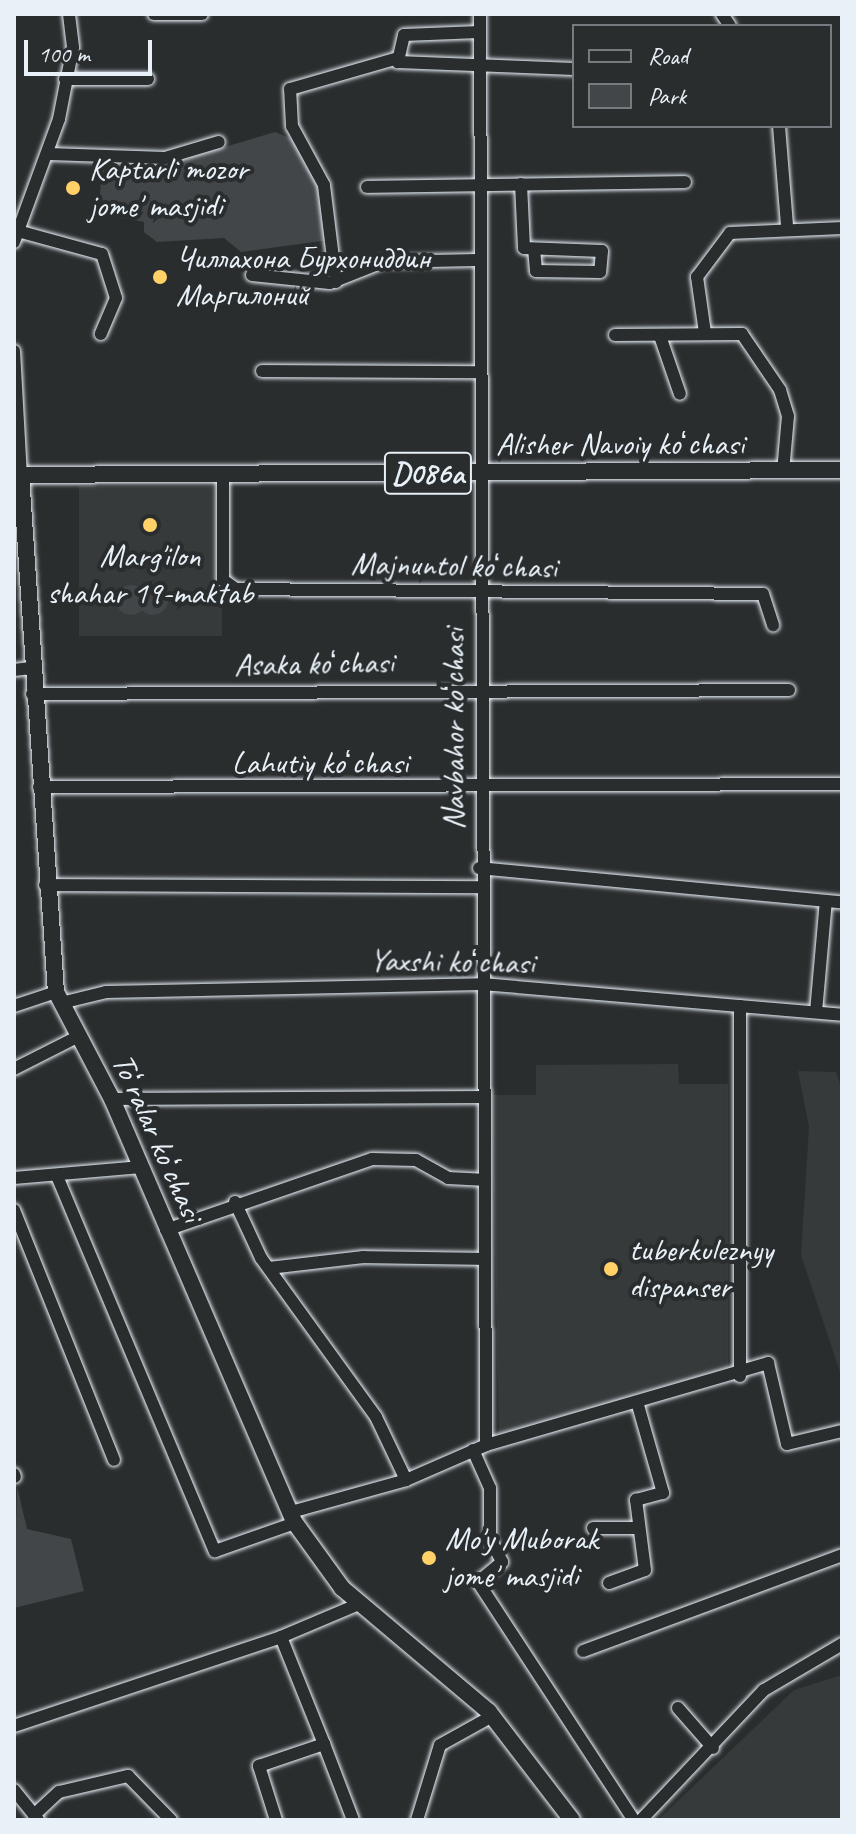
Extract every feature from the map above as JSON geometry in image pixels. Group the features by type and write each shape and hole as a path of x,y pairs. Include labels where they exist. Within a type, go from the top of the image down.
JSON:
{"main road":[{"name":"Alisher Navoiy koʻchasi","path":"17,475 842,470"},
{"name":"Toʻralar koʻchasi","path":"17,475 22,669 32,694 45,885 58,998 112,1099 293,1518 359,1604 492,1716 572,1820"}],"street":[{"path":"69,14 73,47 49,154 20,208 15,234 102,254 116,298 101,334"},
{"path":"154,14 202,14"},
{"name":"Navbahor koʻchasi","path":"480,14 475,183 486,1445"},
{"path":"398,58 404,35 479,32"},
{"path":"398,58 405,67 572,69"},
{"path":"336,282 324,185 292,126 293,85 398,58"},
{"path":"65,79 148,79"},
{"path":"779,128 787,226"},
{"path":"49,154 165,158 219,142"},
{"path":"367,187 685,182"},
{"path":"521,184 524,248 602,251 600,272 536,271 534,250"},
{"path":"705,333 697,277 714,246 730,233 787,226 842,228"},
{"path":"252,275 336,282 383,262 477,260"},
{"path":"615,335 742,334 780,390 788,416 783,472"},
{"path":"660,336 680,394"},
{"name":"Toʻralar koʻchasi","path":"14,351 17,475"},
{"path":"262,371 479,372"},
{"name":"Majnuntol koʻchasi","path":"223,473 227,587 763,594 773,625"},
{"name":"Asaka koʻchasi","path":"32,694 480,688 789,690"},
{"name":"Lahutiy koʻchasi","path":"39,787 479,788 842,784"},
{"path":"479,868 842,902"},
{"path":"45,885 480,887"},
{"path":"816,1012 826,901"},
{"name":"Yaxshi koʻchasi","path":"14,1006 106,992 482,984 842,1015"},
{"path":"740,1006 740,1376"},
{"path":"14,1069 79,1036"},
{"path":"112,1099 482,1097"},
{"path":"166,1230 235,1202 372,1159 416,1160 448,1178 482,1180"},
{"path":"14,1178 142,1167"},
{"path":"57,1176 215,1551 293,1518 406,1480 486,1445 740,1376 768,1363 787,1444 842,1431"},
{"path":"235,1202 269,1268 376,1417 406,1480"},
{"path":"14,1210 114,1460"},
{"path":"269,1268 363,1257 484,1259"},
{"path":"609,1583 645,1570 637,1528 636,1500 663,1493 638,1405"},
{"path":"473,1450 490,1488 490,1539 502,1562 478,1582 634,1820"},
{"path":"593,1528 637,1528"},
{"path":"583,1651 842,1555"},
{"path":"14,1726 281,1637 359,1604"},
{"path":"281,1637 353,1820"},
{"path":"641,1820 713,1748 764,1690 842,1644"},
{"path":"678,1708 713,1748"},
{"path":"417,1820 440,1745 492,1716"},
{"path":"276,1820 259,1766 324,1744"},
{"path":"14,1790 36,1817 59,1792 128,1776 141,1781 171,1820"}],"shaded area":[{"name":"Marg'ilon shahar 19-maktab","path":"79,486 222,486 222,636 79,636"},
{"name":"tuberkuleznyy dispanser","path":"678,1064 679,1084 728,1084 728,1370 499,1434 492,1095 536,1095 536,1065"},
{"path":"798,1071 836,1072 842,1090 842,1378 801,1255 809,1127"},
{"path":"842,1675 842,1820 658,1820 794,1690"}],"green space":[{"path":"275,132 297,141 318,175 329,240 241,252 224,238 157,242 144,232 144,222 99,213 102,162 167,164"},
{"path":"131,585 141,590 146,600 141,610 131,615 121,610 116,600 121,590"},
{"path":"153,585 163,590 168,600 163,610 153,615 143,610 138,600 143,590"},
{"path":"17,1486 27,1529 71,1539 84,1591 14,1608"}],"place":[{"name":"Kaptarli mozor jome' masjidi","path":"73,188"},
{"name":"Чиллахона Бурхониддин Маргилоний","path":"160,277"},
{"name":"Marg'ilon shahar 19-maktab","path":"150,525"},
{"name":"tuberkuleznyy dispanser","path":"611,1269"},
{"name":"Mo'y Muborak jome' masjidi","path":"429,1558"}]}
